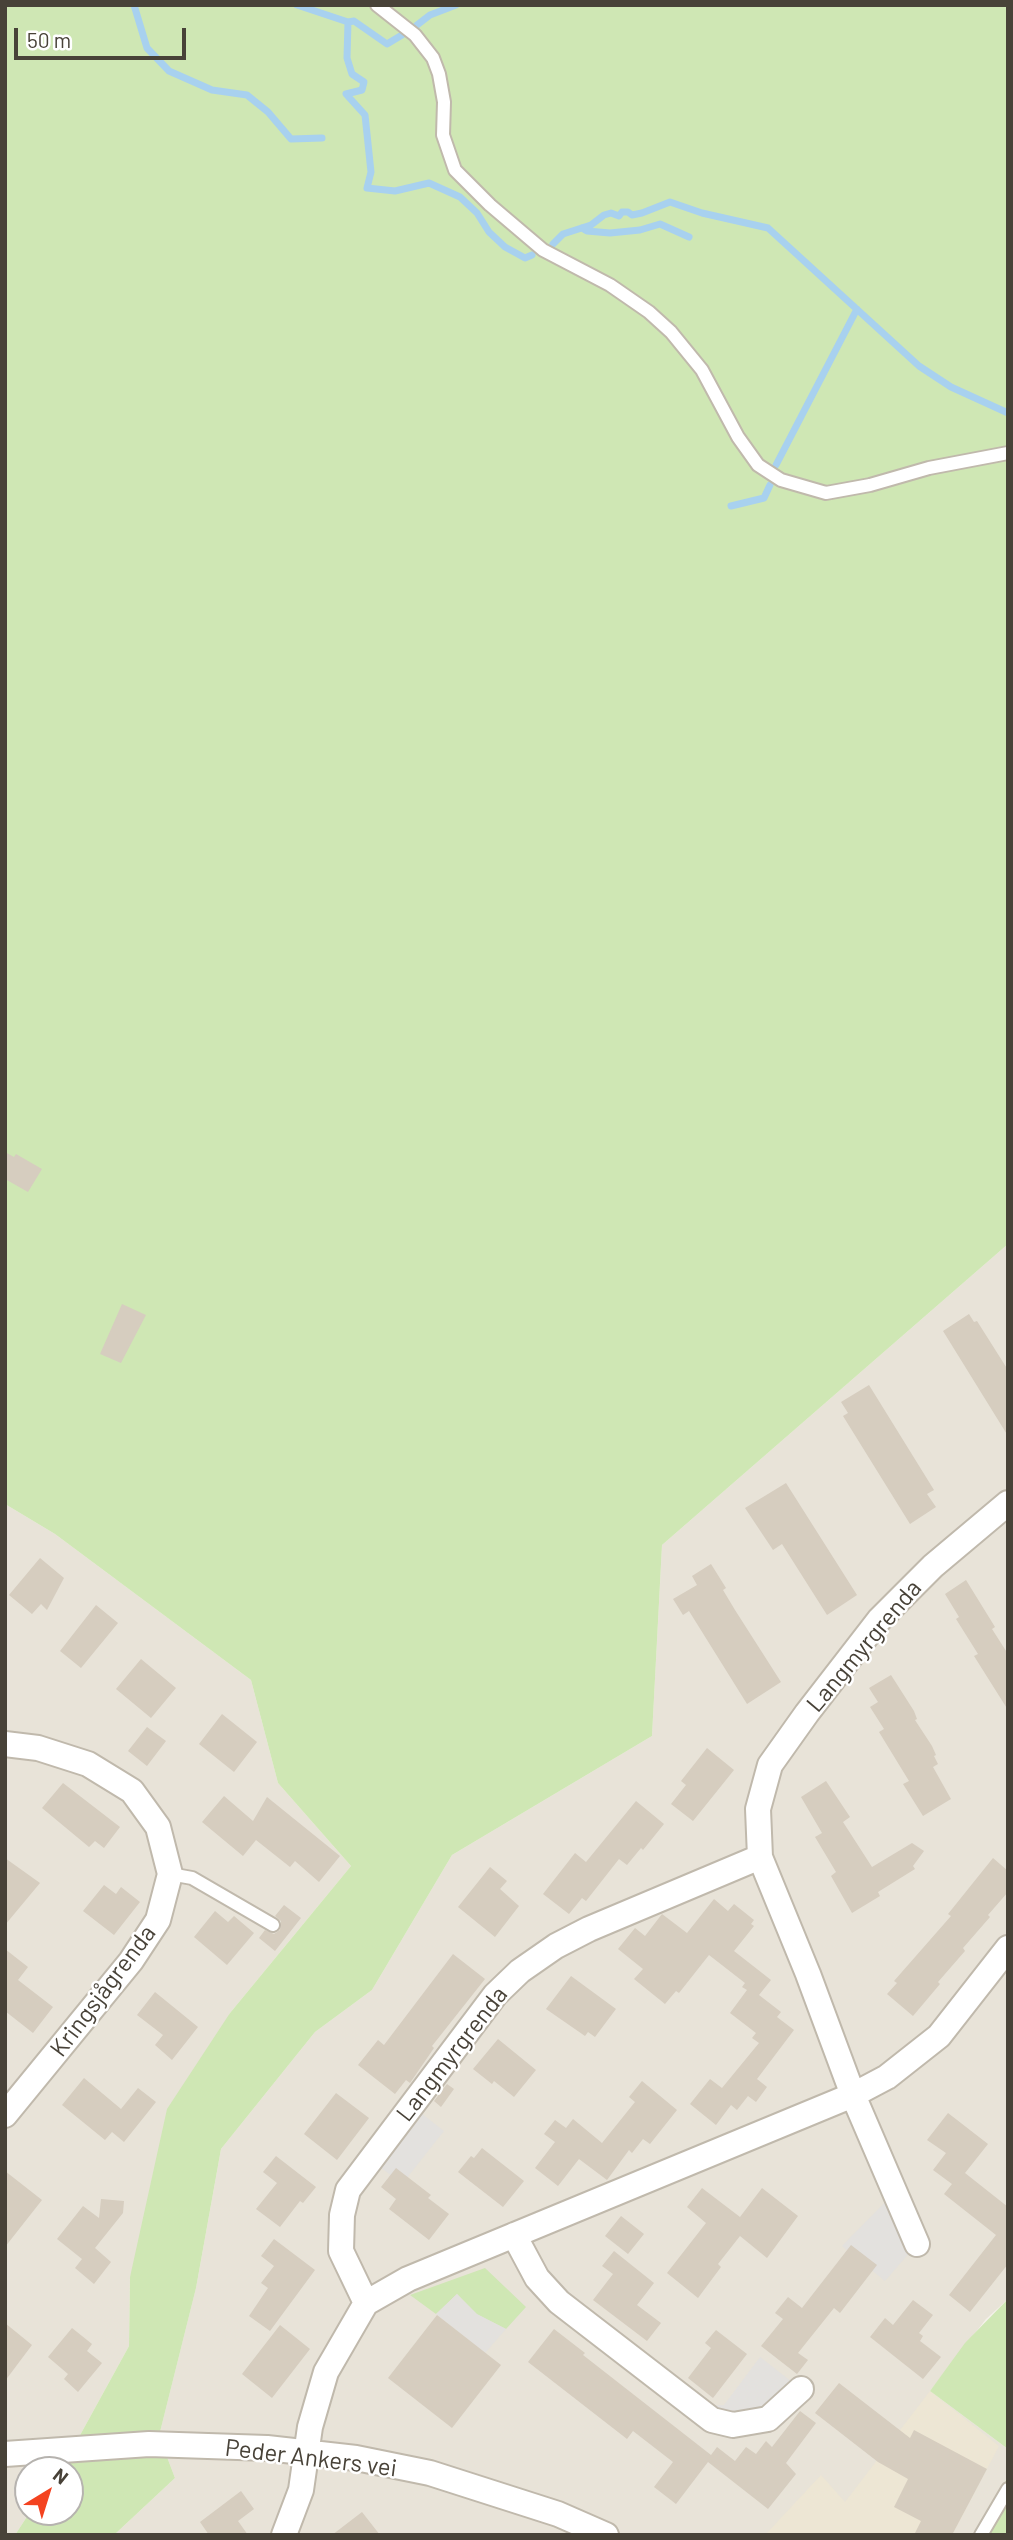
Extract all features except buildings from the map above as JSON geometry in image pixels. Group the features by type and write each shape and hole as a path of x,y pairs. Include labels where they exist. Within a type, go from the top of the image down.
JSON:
{"street":[{"name":"Langmyrgrenda","path":"917,2244 853,2095 808,1973 760,1857 758,1809 770,1765 879,1620 933,1566 1008,1503"},
{"name":"Kringsjågrenda","path":"5,1744 38,1748 89,1764 132,1791 158,1827 170,1874 158,1920 131,1961 5,2115"},
{"name":"Langmyrgrenda","path":"366,2303 341,2251 342,2215 348,2190 495,1995 520,1971 556,1945 760,1857"},
{"path":"285,2535 301,2490 310,2427 326,2372 366,2303 408,2279 853,2095 887,2077 939,2036 1008,1948"},
{"path":"514,2235 537,2278 559,2302 712,2420 733,2425 768,2419 801,2389"},
{"name":"Peder Ankers vei","path":"5,2454 149,2444 267,2448 356,2458 430,2473 553,2524 606,2535"}],"lane":[{"path":"377,5 415,35 433,58 444,102 443,135 456,170 490,205 543,250 610,285 649,312 671,332 702,370 738,437 758,465 781,480 826,493 870,485 929,468 1008,453"},
{"path":"170,1874 192,1878 273,1925"},
{"path":"981,2535 1008,2489"}],"shaded area":[{"path":"1008,1244 1008,2299 986,2319 930,2391 1008,2449 1008,2477 973,2535 114,2535 175,2478 159,2436 196,2288 221,2149 315,2032 372,1990 452,1855 652,1736 662,1545"},
{"path":"5,1504 55,1534 251,1680 278,1783 351,1866 230,2013 130,2277 129,2346 66,2456 14,2456 14,2526 21,2526 15,2535 5,2535"},
{"path":"408,2103 444,2131 402,2184 367,2157"},
{"path":"895,2192 917,2244 885,2281 842,2246"},
{"path":"457,2294 477,2314 506,2329 485,2353 436,2314"},
{"path":"760,2357 801,2389 768,2419 692,2406 724,2405"},
{"path":"930,2391 999,2446 952,2535 765,2535 821,2475 845,2502"}],"green space":[{"path":"5,5 1008,5 1008,1244 662,1545 652,1736 452,1855 372,1990 315,2032 221,2149 196,2288 159,2436 175,2478 114,2535 15,2535 21,2526 84,2526 84,2456 66,2456 129,2346 130,2277 167,2109 230,2013 351,1866 278,1783 251,1680 55,1534 5,1504"},
{"path":"485,2268 526,2307 506,2329 476,2314 457,2294 436,2314 410,2295"},
{"path":"1008,2299 1008,2449 930,2391 965,2343"},
{"path":"1008,2477 1008,2535 973,2535"}],"waterway":[{"path":"134,5 147,48 169,71 212,90 247,95 268,112 291,139 322,138"},
{"path":"297,5 348,22 354,21 387,44 402,35"},
{"path":"417,25 430,15 456,5"},
{"path":"348,22 347,58 352,74 364,82 362,90 346,94 365,115 371,172 367,188 395,191 429,183 460,197 505,247 525,258 532,255"},
{"path":"553,244 563,234 591,225 604,215 611,213 619,216 622,212 632,215 670,202 702,213 768,228 919,366 951,387 1008,413"},
{"path":"582,228 610,233 640,230 660,224 689,237"},
{"path":"776,465 857,309"},
{"path":"731,506 764,498 770,485"}]}
